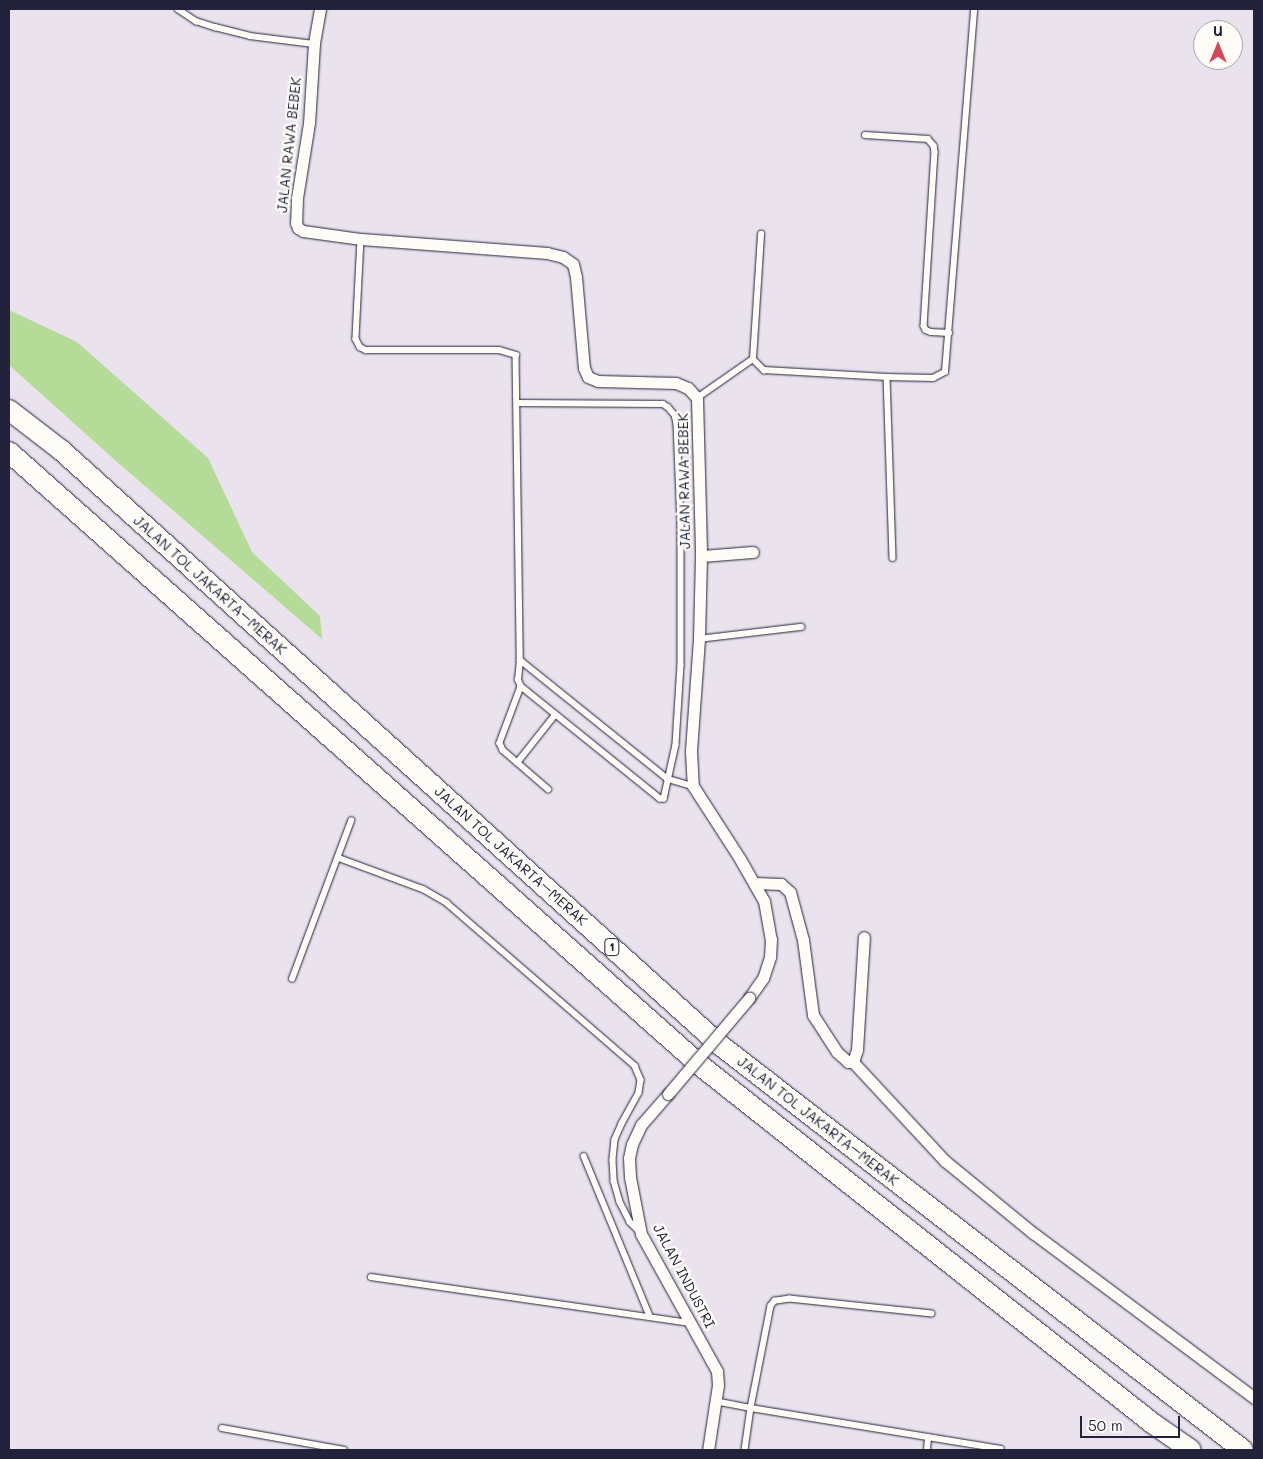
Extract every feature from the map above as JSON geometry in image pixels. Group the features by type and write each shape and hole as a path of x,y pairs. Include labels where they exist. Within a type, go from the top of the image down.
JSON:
{"highway":[{"name":"JALAN TOL JAKARTA–MERAK","path":"9,410 61,450 720,1045 1242,1450"},
{"name":"JALAN TOL JAKARTA–MERAK","path":"9,452 702,1066 1152,1423 1191,1450"}],"street":[{"name":"JALAN RAWA BEBEK","path":"320,9 314,44 309,123 297,198 296,223 298,228 303,232 361,239 547,253 563,257 573,264 576,277 584,368 588,377 598,381 676,383 688,388 698,398 701,556 700,638 691,751 693,786 764,901 771,939 770,957 763,978 749,998"},
{"path":"701,556 754,552"},
{"path":"754,883 781,884 790,892 803,940 813,1015 837,1052 848,1062 853,1062 937,1155 952,1168 1033,1232 1254,1398"},
{"path":"853,1062 857,1050 864,937"},
{"name":"JALAN INDUSTRI","path":"708,1450 718,1385 717,1371 641,1234 630,1177 629,1158 632,1144 642,1125 749,998"}],"lane":[{"path":"178,9 196,21 215,27 250,36 314,44"},
{"path":"753,360 764,370 887,377 933,378 941,375 946,366 974,9"},
{"path":"865,135 928,139 934,146 924,326 926,330 931,332 948,333"},
{"path":"753,360 761,234"},
{"path":"361,239 356,339 360,347 366,350 499,350 513,353 518,363 517,403 520,660 518,680 521,687 555,715 660,799 664,799 676,745 680,665 681,525 677,424 675,415 663,404 517,403"},
{"path":"698,398 753,360"},
{"path":"887,377 893,558"},
{"path":"700,638 801,627"},
{"path":"520,660 668,779 693,786"},
{"path":"521,687 500,743 503,750 548,789"},
{"path":"517,763 555,715"},
{"path":"292,979 339,858 351,821"},
{"path":"339,858 423,889 447,903 635,1066 641,1080 639,1093 622,1124 616,1140 613,1160 614,1181 620,1202 630,1222 641,1234"},
{"path":"584,1156 650,1316"},
{"path":"371,1278 650,1316 691,1324"},
{"path":"745,1450 771,1306 775,1301 790,1299 932,1314"},
{"path":"715,1401 1001,1449"},
{"path":"222,1428 344,1450"},
{"path":"927,1450 928,1438"}],"green space":[{"path":"9,310 77,342 208,458 252,552 320,616 322,639 116,461 9,365"}]}
